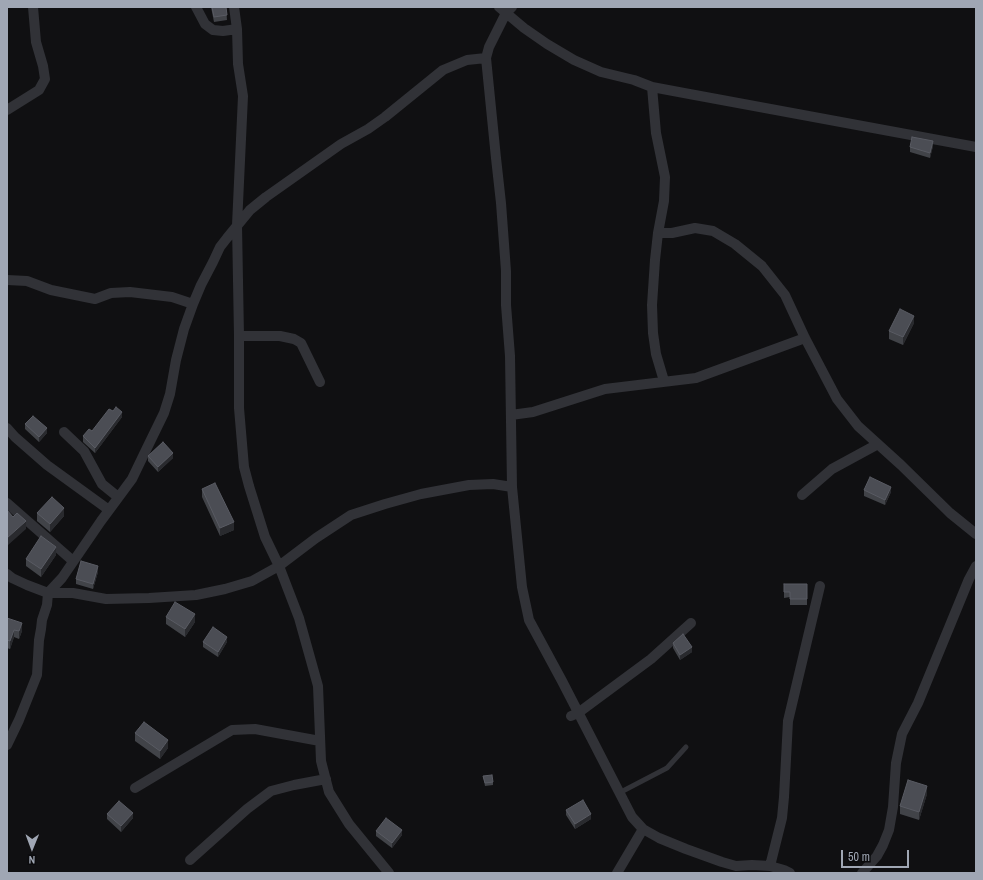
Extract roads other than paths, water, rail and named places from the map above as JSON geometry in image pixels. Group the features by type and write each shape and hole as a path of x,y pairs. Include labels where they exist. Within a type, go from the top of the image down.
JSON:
{"street":[{"path":"7,110 39,90 45,79 36,42 33,7"},
{"path":"196,7 205,24 214,30 237,30"},
{"path":"234,7 242,96 237,226 239,408 244,467 265,537 279,566 299,618 318,686 321,761 329,792 348,824 389,873"},
{"path":"790,873 770,866 752,865 735,869 722,862 659,838 643,829 632,818 575,714 530,620 522,588 512,486 510,356 506,305 506,271 501,202 486,58 489,47 506,9 530,32 574,60 601,72 684,93 823,120 976,147"},
{"path":"7,745 37,675 39,640 42,620 47,605 48,593 62,578 132,479 164,413 170,394 176,360 184,329 193,304 220,247 226,238 250,210 266,197 341,144 368,129 385,117 444,70 468,60 486,58"},
{"path":"652,86 656,133 665,177 664,200 655,260 652,305 653,333 656,354 664,381"},
{"path":"658,232 672,233 695,228 713,231 735,244 762,266 785,295 805,338 837,399 858,426 901,465 950,513 976,534"},
{"path":"7,280 26,281 51,290 95,299 111,293 130,292 172,297 193,304"},
{"path":"239,336 280,336 301,342 320,382"},
{"path":"511,415 533,412 605,389 696,378 805,338"},
{"path":"7,428 47,465 109,510"},
{"path":"64,432 84,451 102,484 118,497"},
{"path":"802,495 832,469 878,444"},
{"path":"7,574 17,581 48,593 73,593 106,598 149,598 196,594 225,589 252,581 279,566 316,538 351,515 421,494 469,485 493,484 512,486"},
{"path":"7,503 73,561"},
{"path":"862,873 877,856 883,846 889,830 893,807 896,763 902,734 918,703 969,579 976,566"},
{"path":"770,866 782,818 788,721 820,586"},
{"path":"575,714 650,660 691,623"},
{"path":"135,788 232,730 255,729 320,741"},
{"path":"190,860 247,809 271,791 326,778"},
{"path":"617,873 643,829"}],"lane":[{"path":"619,793 667,768 686,747"}]}
